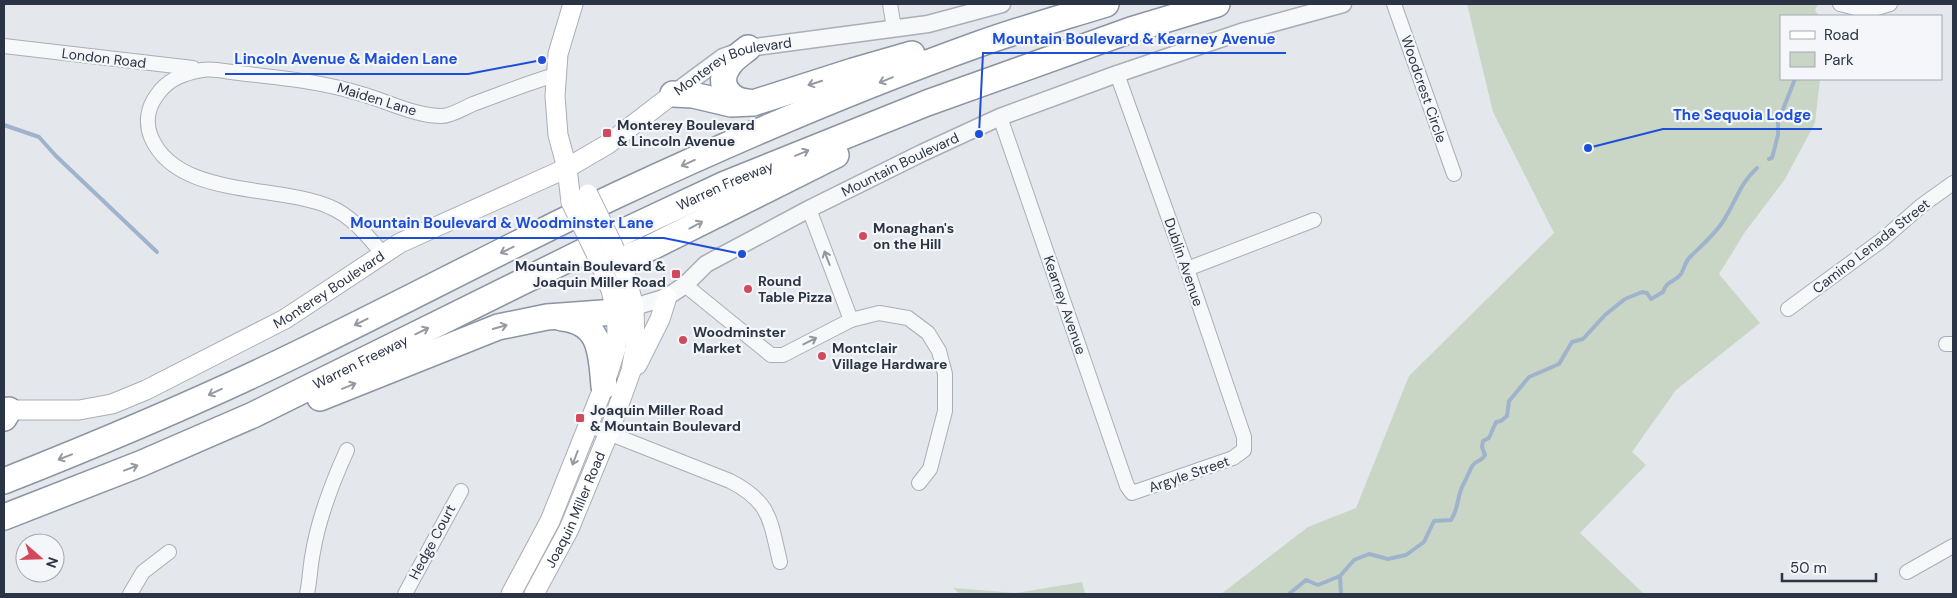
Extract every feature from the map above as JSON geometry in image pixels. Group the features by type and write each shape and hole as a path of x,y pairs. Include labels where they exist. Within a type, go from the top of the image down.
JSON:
{"highway":[{"path":"4,481 99,444 219,390 309,348 615,196 702,156 830,102 980,44 1106,4"},
{"name":"Warren Freeway","path":"4,517 140,464 253,415 629,229 725,184 926,102 1031,64 1217,4"},
{"path":"673,94 693,95 731,104 754,103 853,71 946,45 980,44"},
{"path":"748,48 728,65 724,72 724,81 729,95 735,100 754,103"},
{"path":"611,256 652,247 784,180 1031,64"},
{"path":"253,415 285,412 479,334 515,323 625,309"},
{"path":"547,318 572,319 589,328 598,344 614,391"}],"main road":[{"path":"573,4 558,54 555,76 558,135 567,168 571,202 611,256"},
{"name":"Monterey Boulevard","path":"6,413 80,410 112,404 128,398 267,330 383,254 418,234 567,168 608,144 673,94"},
{"path":"567,168 588,194 611,256"},
{"name":"Joaquin Miller Road","path":"534,594 569,529 609,432 618,329 625,309 611,290 611,256"},
{"path":"614,391 660,319 667,297"},
{"name":"Joaquin Miller Road","path":"511,594 550,521 588,425 614,391"}],"street":[{"path":"890,4 894,28"},
{"name":"Monterey Boulevard","path":"673,94 723,57 748,48 928,24 1002,4"},
{"name":"Mountain Boulevard","path":"625,309 667,297 685,285 706,264 922,152 1000,117 1116,74 1241,32 1344,4"},
{"name":"Woodcrest Circle","path":"1394,4 1454,174"},
{"path":"1840,4 1867,12 1890,4"},
{"name":"London Road","path":"4,46 204,70"},
{"name":"Maiden Lane","path":"383,254 351,219 331,207 309,200 210,182 169,162 154,144 149,132 148,118 150,105 167,84 180,75 204,70 317,82 423,113 444,116 533,82 555,76"},
{"name":"Dublin Avenue","path":"1116,74 1187,269 1245,441 1244,450"},
{"name":"Kearney Avenue","path":"1000,117 1127,486 1132,492"},
{"name":"Camino Lenada Street","path":"1788,310 1882,240 1921,206 1953,183"},
{"path":"809,209 851,320"},
{"path":"1187,269 1314,220"},
{"path":"685,285 761,347 775,356 782,355 851,320 879,313 908,318 928,332 939,351 944,374 945,411 930,468 919,482"},
{"path":"588,425 730,481 749,491 764,507 770,522 780,562"},
{"path":"307,594 313,552 321,518 333,481 347,450"},
{"name":"Argyle Street","path":"1132,492 1233,458 1244,450"},
{"name":"Hedge Court","path":"404,594 461,491"},
{"path":"1907,572 1953,546"},
{"path":"130,594 143,572 169,552"}],"green space":[{"path":"1467,4 1818,4 1815,10 1818,15 1780,15 1780,80 1820,80 1815,123 1785,179 1745,232 1719,274 1760,323 1676,390 1632,452 1646,465 1580,533 1644,594 1221,594 1308,527 1356,508 1409,376 1554,233 1493,112"},
{"path":"1082,582 1085,594 960,594 953,588 1016,593"}],"waterway":[{"path":"1769,159 1772,158 1778,135 1778,122 1795,80"},
{"path":"4,125 39,137 56,156 157,252"},
{"path":"1289,594 1306,580 1318,585 1340,576 1354,560 1369,554 1388,559 1406,555 1424,542 1434,521 1451,520 1471,469 1485,455 1482,447 1483,441 1489,438 1496,422 1501,421 1507,416 1509,401 1529,377 1559,364 1572,342 1583,339 1605,315 1625,299 1642,292 1647,293 1651,299 1663,292 1667,285 1681,274 1688,259 1718,228 1746,181 1757,168"},
{"path":"1340,576 1341,594"}],"place":[{"name":"Lincoln Avenue & Maiden Lane","path":"542,60"},
{"name":"Monterey Boulevard & Lincoln Avenue","path":"607,133"},
{"name":"Mountain Boulevard & Kearney Avenue","path":"979,134"},
{"name":"The Sequoia Lodge","path":"1588,148"},
{"name":"Monaghan's on the Hill","path":"863,236"},
{"name":"Mountain Boulevard & Woodminster Lane","path":"742,254"},
{"name":"Mountain Boulevard & Joaquin Miller Road","path":"676,274"},
{"name":"Round Table Pizza","path":"748,289"},
{"name":"Woodminster Market","path":"683,340"},
{"name":"Montclair Village Hardware","path":"822,356"},
{"name":"Joaquin Miller Road & Mountain Boulevard","path":"580,418"}]}
